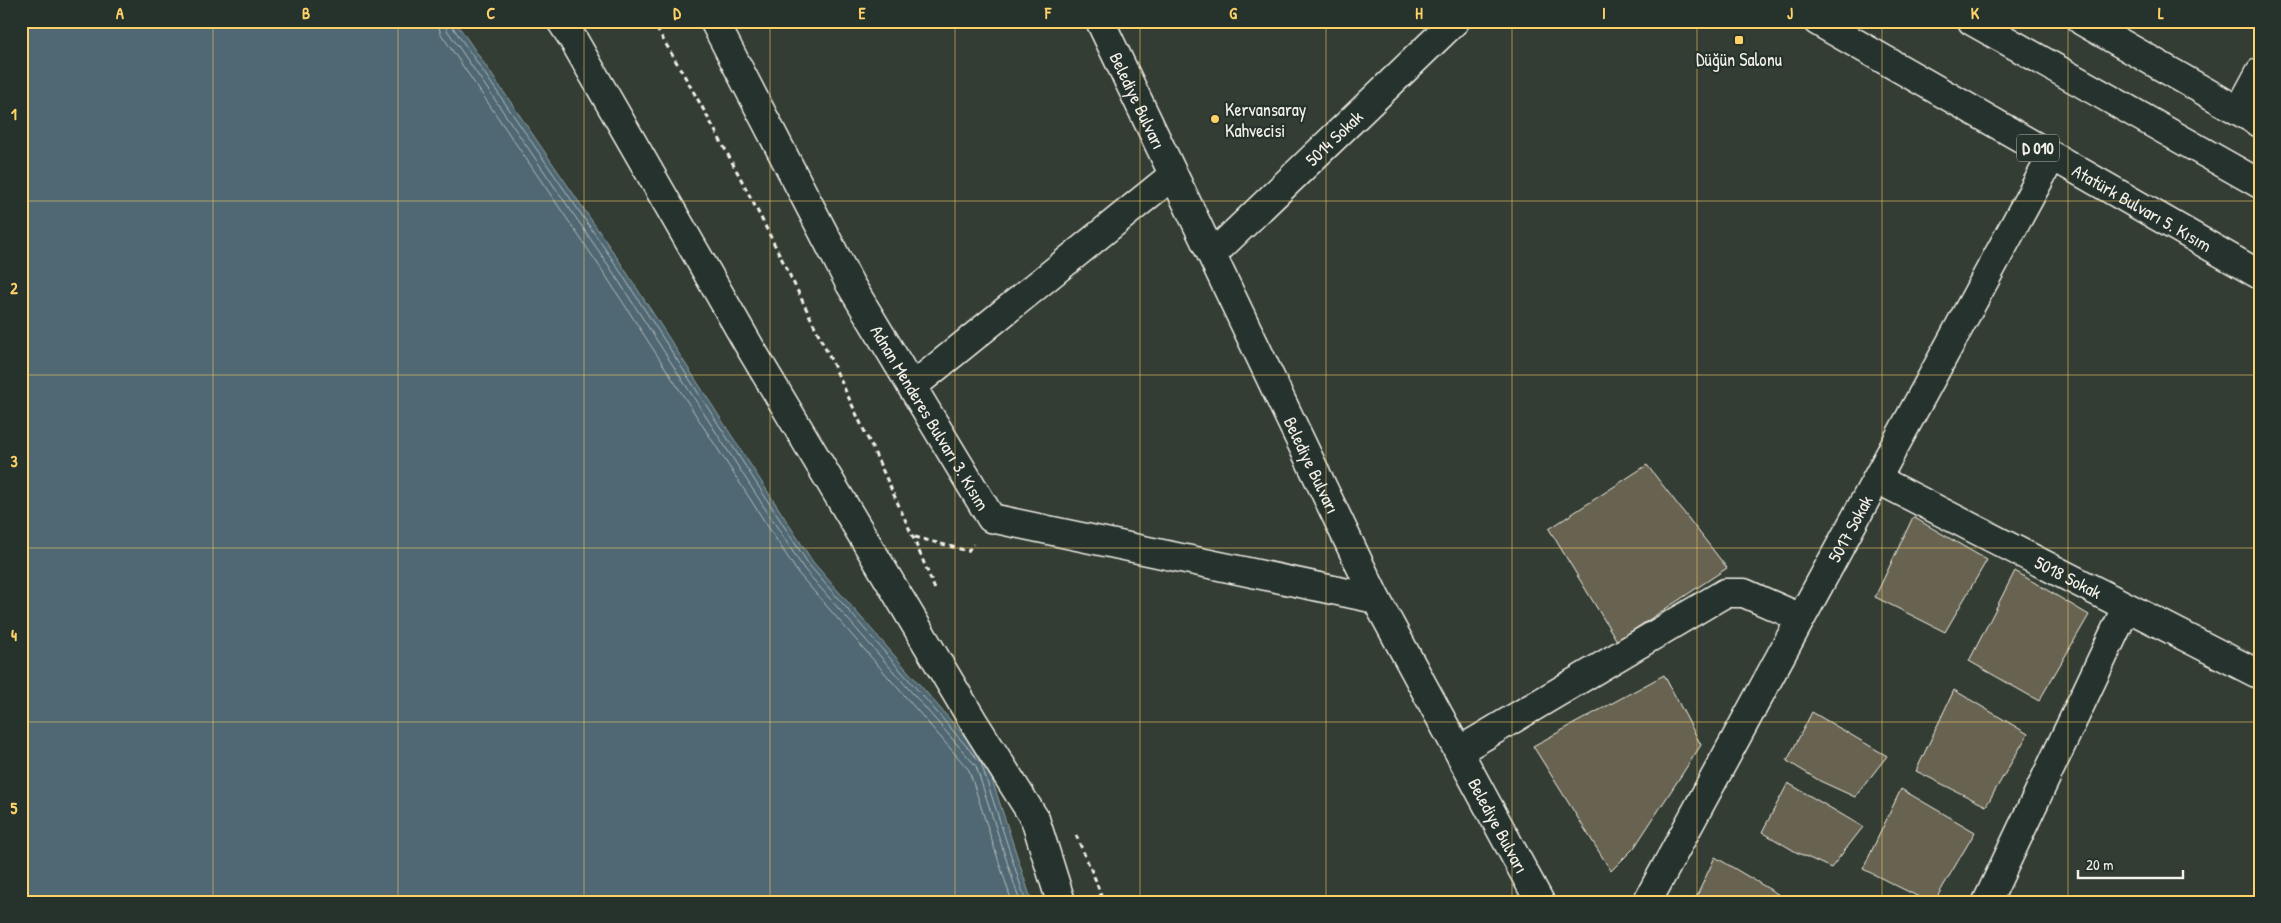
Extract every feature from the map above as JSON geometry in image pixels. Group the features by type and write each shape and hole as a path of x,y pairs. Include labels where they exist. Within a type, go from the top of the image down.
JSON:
{"main road":[{"path":"561,21 771,382 973,721 1035,819 1061,902"},
{"name":"Adnan Menderes Bulvarı 3. Kısım","path":"714,21 850,284 991,518 1376,599"},
{"name":"Belediye Bulvarı","path":"1100,21 1376,599 1540,902"},
{"name":"5014 Sokak","path":"1212,255 1456,21"},
{"name":"Atatürk Bulvarı 5. Kısım","path":"1817,21 2260,276"},
{"path":"1972,21 2260,184"},
{"path":"2082,21 2249,117 2260,72"},
{"name":"5017 Sokak","path":"1647,902 2052,156"},
{"path":"912,387 1174,175"},
{"name":"5018 Sokak","path":"1877,478 2126,608 2260,675"},
{"path":"1459,751 1725,593 1744,592 1801,618"},
{"path":"1987,902 2126,608"}],"path":[{"path":"652,21 693,88 803,301 914,537 938,598"},
{"path":"914,537 968,551 991,518"},
{"path":"1072,826 1103,902"}],"water":[{"path":"21,21 455,21 618,259 813,562 986,761 1032,902 21,902"}],"building":[{"path":"1647,465 1727,568 1617,641 1549,529"},
{"path":"1913,517 1987,560 1945,632 1875,597"},
{"path":"2015,571 2089,615 2039,701 1969,661"},
{"path":"1664,675 1701,745 1634,848 1611,871 1533,746"},
{"path":"1954,690 2028,734 1986,806 1916,771"},
{"path":"1812,712 1887,756 1855,797 1820,781 1787,761"},
{"path":"1788,783 1863,827 1831,868 1796,852 1762,832"},
{"path":"1901,789 1975,832 1934,902 1929,902 1863,869"},
{"path":"1715,857 1781,896 1779,902 1694,902"}],"place":[{"name":"Düğün Salonu","path":"1739,40"},
{"name":"Kervansaray Kahvecisi","path":"1215,119"}]}
